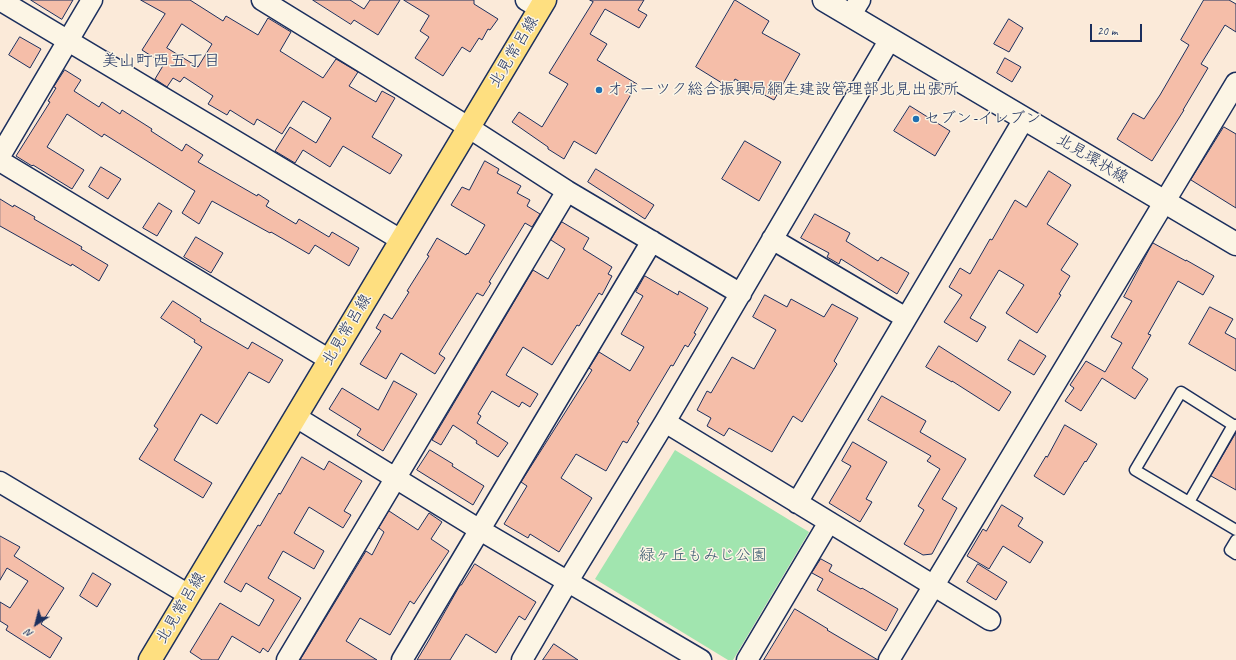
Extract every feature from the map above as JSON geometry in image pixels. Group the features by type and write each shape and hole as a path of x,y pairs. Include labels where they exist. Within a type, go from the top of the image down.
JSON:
{"main road":[{"name":"北見環状線","path":"824,0 855,8 890,39 1236,244"},
{"name":"北見常呂線","path":"150,660 468,128 537,3"}],"street":[{"path":"0,0 401,240"},
{"path":"0,156 92,0"},
{"path":"262,0 567,191 742,294"},
{"path":"522,660 568,581 742,294 772,239 890,39"},
{"path":"889,660 1164,202 1231,103 1236,83"},
{"path":"798,503 1024,119"},
{"path":"0,161 330,360"},
{"path":"287,660 567,191"},
{"path":"772,239 906,318"},
{"path":"402,660 652,241"},
{"path":"296,417 480,530 701,660"},
{"path":"665,422 990,620"},
{"path":"1,485 189,595"},
{"path":"747,660 829,522"}],"lane":[{"path":"1189,502 1235,425 1181,392 1135,470 1236,530"},
{"path":"1236,540 1230,550 1236,554"}],"green space":[{"name":"緑ヶ丘もみじ公園","path":"675,450 809,532 733,660 728,660 595,579"}],"building":[{"path":"31,0 73,0 62,19"},
{"path":"141,0 190,0 223,21 226,16 258,35 268,18 291,32 280,51 323,78 336,59 358,72 349,86 376,102 382,91 395,98 372,137 402,155 390,174 343,146 330,167 303,150 295,163 275,151 290,127 316,143 331,118 303,101 282,134 257,119 254,125 230,110 227,115 208,104 213,96 184,77 180,82 173,78 167,87 155,79 164,64 142,50 165,14","holes":["182,24 212,44 198,67 167,48"]},
{"path":"313,0 350,0 364,9 370,0 400,0 378,35 354,20 351,24"},
{"path":"404,0 474,0 474,4 498,19 490,30 488,29 482,40 479,38 470,52 462,47 443,76 415,58 429,37 420,31 429,16"},
{"name":"オホーツク総合振興局網走建設管理部北見出張所","path":"590,0 644,0 638,10 647,15 639,28 605,9 590,34 607,44 597,60 637,84 596,154 574,141 564,159 512,122 519,112 542,127 568,84 549,73 593,2"},
{"path":"735,0 769,21 762,33 800,54 774,100 735,79 730,88 696,67"},
{"path":"1204,0 1229,0 1236,4 1236,32 1225,25 1201,64 1208,68 1152,161 1117,139 1133,113 1144,119 1160,95 1189,45 1181,40"},
{"path":"1009,19 1023,28 1009,52 994,44"},
{"path":"20,37 41,49 30,68 9,55"},
{"path":"1005,58 1021,67 1012,82 997,73"},
{"path":"65,70 81,80 74,91 99,107 102,102 120,114 122,110 152,129 151,131 182,151 186,144 203,155 198,162 257,196 258,194 269,201 266,206 296,224 299,219 329,237 332,232 359,248 349,266 315,245 309,254 212,201 199,224 182,213 195,191 104,134 102,137 67,114 47,147 84,170 72,189 16,156 50,102 48,101 56,88 54,87"},
{"name":"セブン-イレブン","path":"910,106 950,131 935,156 894,131"},
{"path":"1224,127 1236,134 1236,208 1191,180"},
{"path":"745,141 781,162 759,201 722,179"},
{"path":"485,161 499,169 497,173 521,186 517,193 530,200 527,206 540,214 532,227 525,223 489,282 491,283 483,296 477,293 439,354 445,358 435,374 401,353 386,379 360,364 381,331 376,328 384,314 392,319 409,292 407,291 429,256 427,255 437,238 466,255 467,253 468,254 485,225 451,205 462,187 469,190"},
{"path":"101,167 121,179 108,199 89,187"},
{"path":"596,169 654,205 645,219 588,182"},
{"path":"1049,171 1071,185 1047,224 1078,244 1061,270 1070,276 1059,294 1061,295 1037,333 1006,313 1024,285 999,270 970,318 986,327 977,342 944,322 962,295 949,287 960,268 970,274 1015,200 1026,207"},
{"path":"0,199 35,217 34,219 82,247 81,249 108,265 99,281 72,264 71,266 0,226"},
{"path":"159,203 172,211 157,236 143,228"},
{"path":"815,214 850,233 846,241 878,261 881,257 909,273 897,294 841,259 839,264 827,257 829,253 801,238"},
{"path":"562,222 589,238 583,249 612,267 608,274 612,276 602,295 599,293 579,326 577,325 552,365 523,347 506,375 538,394 530,407 522,402 519,407 492,391 478,414 481,416 477,423 508,443 498,457 476,443 477,441 453,425 441,445 432,440 533,270 548,279 565,249 551,240"},
{"path":"196,237 223,253 211,273 184,257"},
{"path":"1153,243 1214,276 1203,295 1178,281 1148,334 1151,335 1132,368 1148,379 1135,399 1102,378 1081,411 1065,401 1074,388 1070,385 1086,361 1105,372 1122,343 1111,337 1132,301 1124,297"},
{"path":"645,276 678,295 679,291 708,308 688,347 685,345 673,366 671,365 637,422 639,423 627,443 623,441 606,471 576,454 561,478 592,498 559,552 530,534 528,538 504,524 527,486 521,482 592,370 589,368 599,352 630,371 644,347 621,334 643,296 636,292"},
{"path":"765,295 787,307 791,299 824,317 832,304 858,318 834,361 837,364 802,422 793,416 772,452 729,428 724,436 707,426 711,418 697,410 707,391 711,393 732,357 754,369 776,330 753,317"},
{"path":"173,301 201,319 200,321 248,349 252,342 283,360 269,383 249,372 217,424 201,414 174,460 212,483 203,498 139,459 158,429 154,426 202,347 194,342 195,340 161,318"},
{"path":"1210,307 1233,319 1225,333 1236,339 1236,371 1189,344"},
{"path":"1020,340 1046,356 1034,375 1008,360"},
{"path":"939,346 1011,392 999,411 952,381 926,367"},
{"path":"394,381 417,394 383,451 357,435 361,429 329,409 342,388 378,410"},
{"path":"882,396 926,421 920,432 966,459 942,499 957,508 932,554 923,555 904,544 924,510 918,506 940,469 927,461 931,456 868,420"},
{"path":"1065,425 1097,444 1064,495 1034,476 1046,456 1047,457"},
{"path":"1236,433 1236,490 1211,476"},
{"path":"853,442 887,462 866,499 872,502 860,522 829,503 851,466 842,461"},
{"path":"430,450 484,486 473,505 417,470"},
{"path":"302,457 324,470 329,461 362,481 344,511 351,515 343,528 309,507 294,533 324,551 314,569 283,551 268,578 301,598 268,652 263,648 260,653 232,636 218,660 202,660 190,652 220,603 259,626 274,600 246,583 241,592 224,582 258,525 260,526"},
{"path":"1002,505 1023,518 1018,526 1043,542 1030,563 1003,546 989,569 967,556 983,529 986,531"},
{"path":"389,511 418,530 429,513 442,522 431,539 449,551 414,604 410,601 390,635 360,618 346,641 377,660 300,660 366,551 372,555 384,532 379,528"},
{"path":"0,536 20,547 14,556 64,588 41,624 62,638 50,658 6,630 8,626 0,621 0,602 10,608 28,581 7,568 0,580"},
{"path":"821,559 832,565 829,571 898,609 886,631 817,590 823,579 812,573"},
{"path":"475,564 536,602 525,620 519,616 496,653 466,634 450,660 417,660 460,585"},
{"path":"978,564 1007,582 996,600 967,582"},
{"path":"93,573 111,584 97,607 80,596"},
{"path":"795,609 828,629 827,630 878,660 764,660"},
{"path":"554,644 578,660 543,660"}],"place":[{"name":"オホーツク総合振興局網走建設管理部北見出張所","path":"599,90"},
{"name":"セブン-イレブン","path":"916,119"}],"district":[{"name":"美山町西五丁目","path":"161,62"}]}
